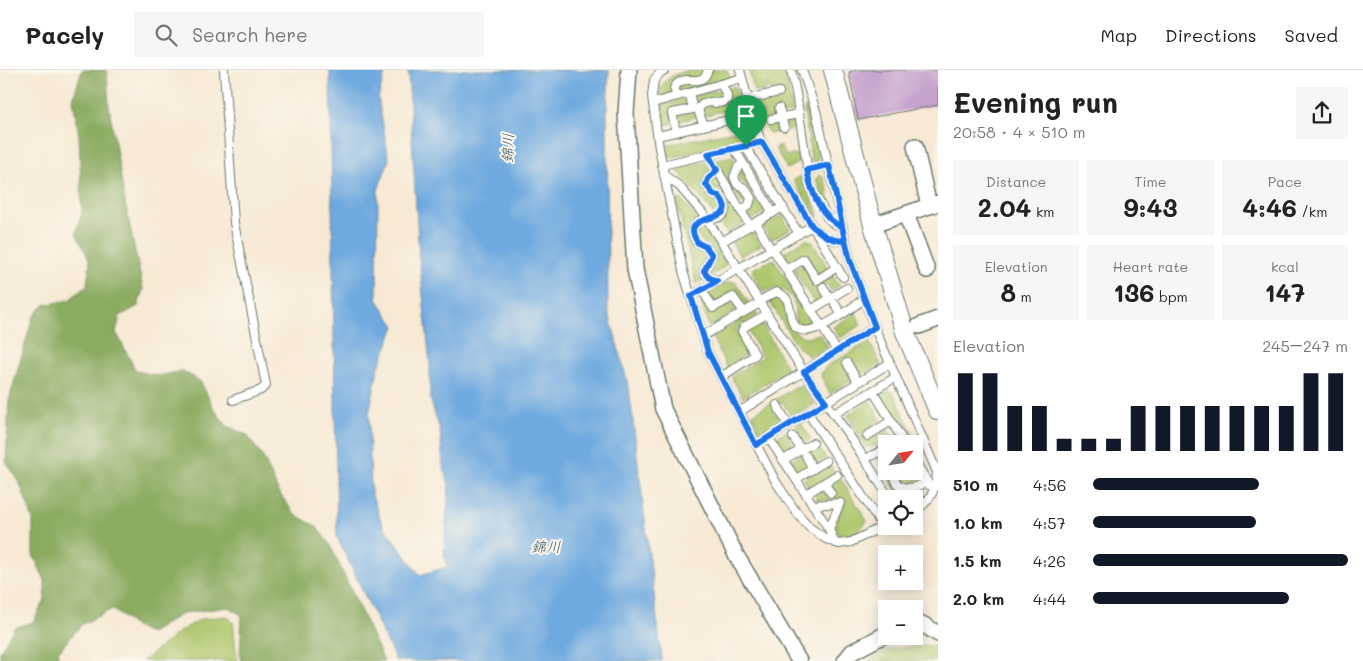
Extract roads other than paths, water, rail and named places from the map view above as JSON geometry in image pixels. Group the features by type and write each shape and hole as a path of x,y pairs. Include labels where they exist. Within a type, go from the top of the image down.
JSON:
{"street":[{"path":"629,70 626,113 635,269 663,408 736,555 798,661"},
{"path":"832,70 873,225 906,332 938,411"},
{"path":"873,225 933,204 915,146"},
{"path":"906,214 927,270"},
{"path":"919,326 938,319"},
{"path":"923,625 938,634"},
{"path":"845,661 852,652 878,638"}],"lane":[{"path":"224,70 234,223 266,385 261,390 233,400"},
{"path":"665,70 660,72 654,80 653,103 657,136 683,271 708,352 776,482 809,527 826,539 839,544 850,542 878,529"},
{"path":"677,96 674,88 677,84 689,79 702,80 708,70"},
{"path":"791,70 810,186 827,217 833,223 842,227"},
{"path":"804,72 816,111 850,260 875,327 936,472 936,482 933,491 923,506"},
{"path":"653,103 721,84 741,74 752,115 762,142 843,278"},
{"path":"704,126 698,110 705,102 713,101 719,104 727,100 727,95 721,84"},
{"path":"747,98 767,90 780,92"},
{"path":"676,132 672,113 693,109 689,93"},
{"path":"779,108 784,126"},
{"path":"771,119 799,114"},
{"path":"657,136 752,115"},
{"path":"662,165 762,142"},
{"path":"746,146 798,234"},
{"path":"734,148 773,213"},
{"path":"708,154 741,211 772,249 836,351"},
{"path":"741,211 749,205 751,198 745,188 737,184 734,177 738,167 743,164"},
{"path":"807,170 829,165"},
{"path":"717,170 708,179 706,185 714,195 719,196 725,206 724,212 721,216 706,218 698,222 693,231 698,243 706,247 712,255 704,271 717,281"},
{"path":"664,175 679,186 706,218 804,372 884,490"},
{"path":"721,242 783,207"},
{"path":"691,296 812,226"},
{"path":"812,226 822,235 832,240 845,241"},
{"path":"786,270 804,258 817,280 837,268"},
{"path":"823,287 841,314"},
{"path":"811,310 832,301 847,288"},
{"path":"702,290 713,308 733,297 744,312"},
{"path":"703,336 776,292 788,300 791,317 798,329 808,332 821,327 864,299"},
{"path":"721,377 755,355 742,331 744,327 767,314"},
{"path":"739,412 875,327"},
{"path":"847,363 858,382"},
{"path":"756,445 890,363"},
{"path":"834,414 896,377"},
{"path":"873,391 900,435"},
{"path":"777,405 788,425"},
{"path":"808,413 878,516"},
{"path":"867,436 891,421"},
{"path":"768,437 829,529 834,542"},
{"path":"793,437 813,469"},
{"path":"783,460 803,453 812,443"},
{"path":"864,459 878,453"},
{"path":"796,479 826,461"},
{"path":"923,474 933,491"},
{"path":"806,494 837,476"},
{"path":"896,480 899,486 906,489 916,488 927,481"},
{"path":"824,483 831,493"},
{"path":"813,505 840,503 829,529"}],"water":[{"name":"錦川","path":"330,70 386,70 378,98 389,160 378,190 377,299 395,326 378,369 369,414 371,493 383,526 420,575 447,567 444,553 449,485 443,465 440,430 430,398 430,364 419,257 408,70 609,70 607,110 608,310 629,388 662,661 396,661 337,537"}]}
